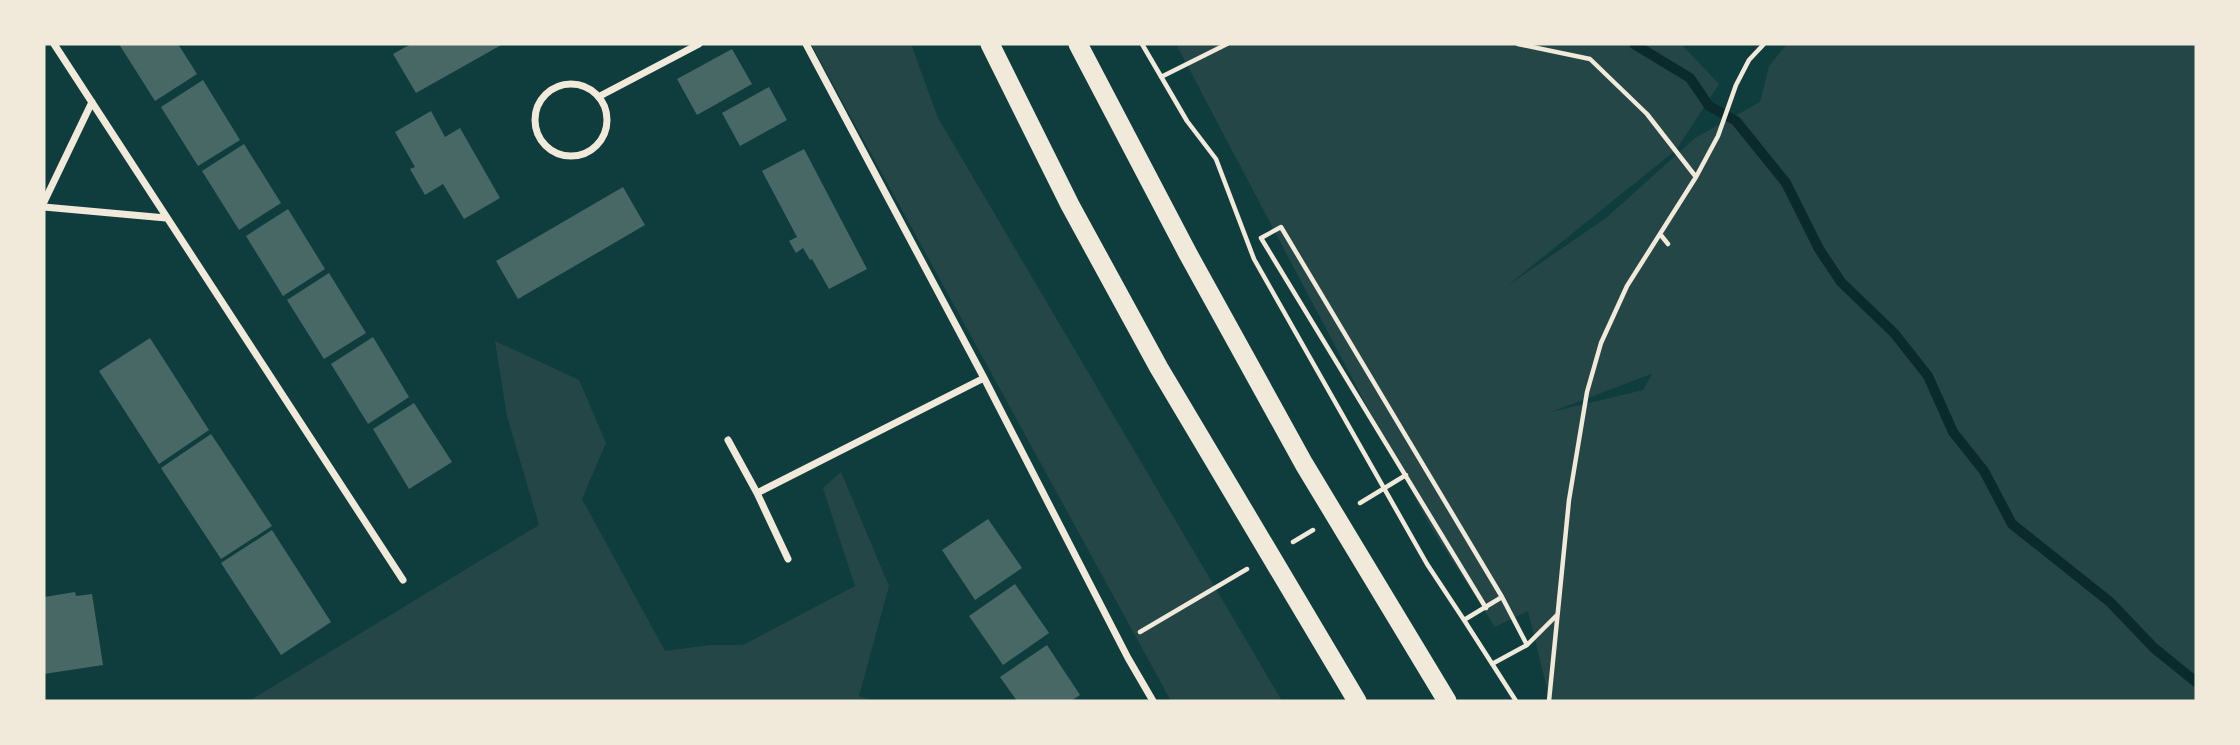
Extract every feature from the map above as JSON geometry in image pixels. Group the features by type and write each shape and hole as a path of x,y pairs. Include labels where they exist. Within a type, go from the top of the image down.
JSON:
{"highway":[{"path":"990,44 1070,205 1159,368 1357,701"},
{"path":"1078,44 1187,252 1304,464 1447,701"}],"street":[{"path":"54,44 403,580"},
{"path":"600,96 699,44"},
{"path":"806,44 1153,701"},
{"path":"564,83 576,83 588,87 600,96 607,108 606,133 591,151 579,156 566,156 554,152 544,144 535,123 536,110 541,99 551,89 564,83"},
{"path":"44,202 92,102"},
{"path":"44,207 166,218"},
{"path":"757,493 984,378"},
{"path":"727,440 757,493 788,559"}],"path":[{"path":"1142,44 1187,121 1216,159 1254,259 1427,564 1516,701"},
{"path":"1161,77 1227,44"},
{"path":"1518,44 1590,59 1647,114 1696,177"},
{"path":"1549,701 1569,500 1587,392 1601,343 1627,286 1696,177 1718,136 1736,85 1749,60 1764,44"},
{"path":"1486,608 1261,238 1281,227 1502,597 1527,645"},
{"path":"1660,234 1668,244"},
{"path":"1464,620 1502,597"},
{"path":"1492,664 1527,645 1556,616"}],"shaded area":[{"path":"811,44 911,44 938,118 1282,701 1171,701"},
{"path":"1176,44 1681,44 1719,84 1676,150 1507,286 1606,218 1695,138 1760,102 1769,66 1787,44 2196,44 2196,701 1550,701 1528,611 1495,627 1430,526","holes":["1652,374 1643,390 1551,412"]},
{"path":"495,341 579,380 606,443 582,499 665,651 710,645 743,645 855,586 823,488 841,472 889,586 859,696 873,701 249,701 539,525 507,416"}],"building":[{"path":"119,44 178,44 197,74 155,101"},
{"path":"411,44 503,44 416,93 393,54"},
{"path":"732,49 752,84 697,115 677,79"},
{"path":"203,80 240,140 198,166 161,107"},
{"path":"769,87 787,120 740,146 722,113"},
{"path":"431,111 445,137 460,128 500,198 464,219 443,184 425,195 410,169 415,167 395,132"},
{"path":"244,144 281,203 239,230 202,171"},
{"path":"804,149 867,269 829,289 803,248 796,253 789,241 797,237 762,171"},
{"path":"623,187 645,225 518,299 496,261"},
{"path":"288,209 325,269 283,296 246,236"},
{"path":"329,273 366,333 324,359 287,300"},
{"path":"373,337 409,397 368,424 331,364"},
{"path":"150,338 209,430 159,464 99,371"},
{"path":"414,403 452,462 409,489 373,429"},
{"path":"211,434 272,526 221,559 161,468"},
{"path":"988,519 1022,568 975,600 942,550"},
{"path":"272,530 331,622 281,655 221,563"},
{"path":"1015,584 1049,633 1003,665 969,616"},
{"path":"75,592 76,596 92,594 103,665 44,674 44,597"},
{"path":"1047,645 1080,695 1071,701 1017,701 1000,677"}],"waterway":[{"path":"1634,44 1690,78 1709,106 1736,121 1786,183 1819,249 1841,282 1894,333 1928,376 1953,432 1984,471 2012,524 2110,602 2154,648 2196,682"}]}
